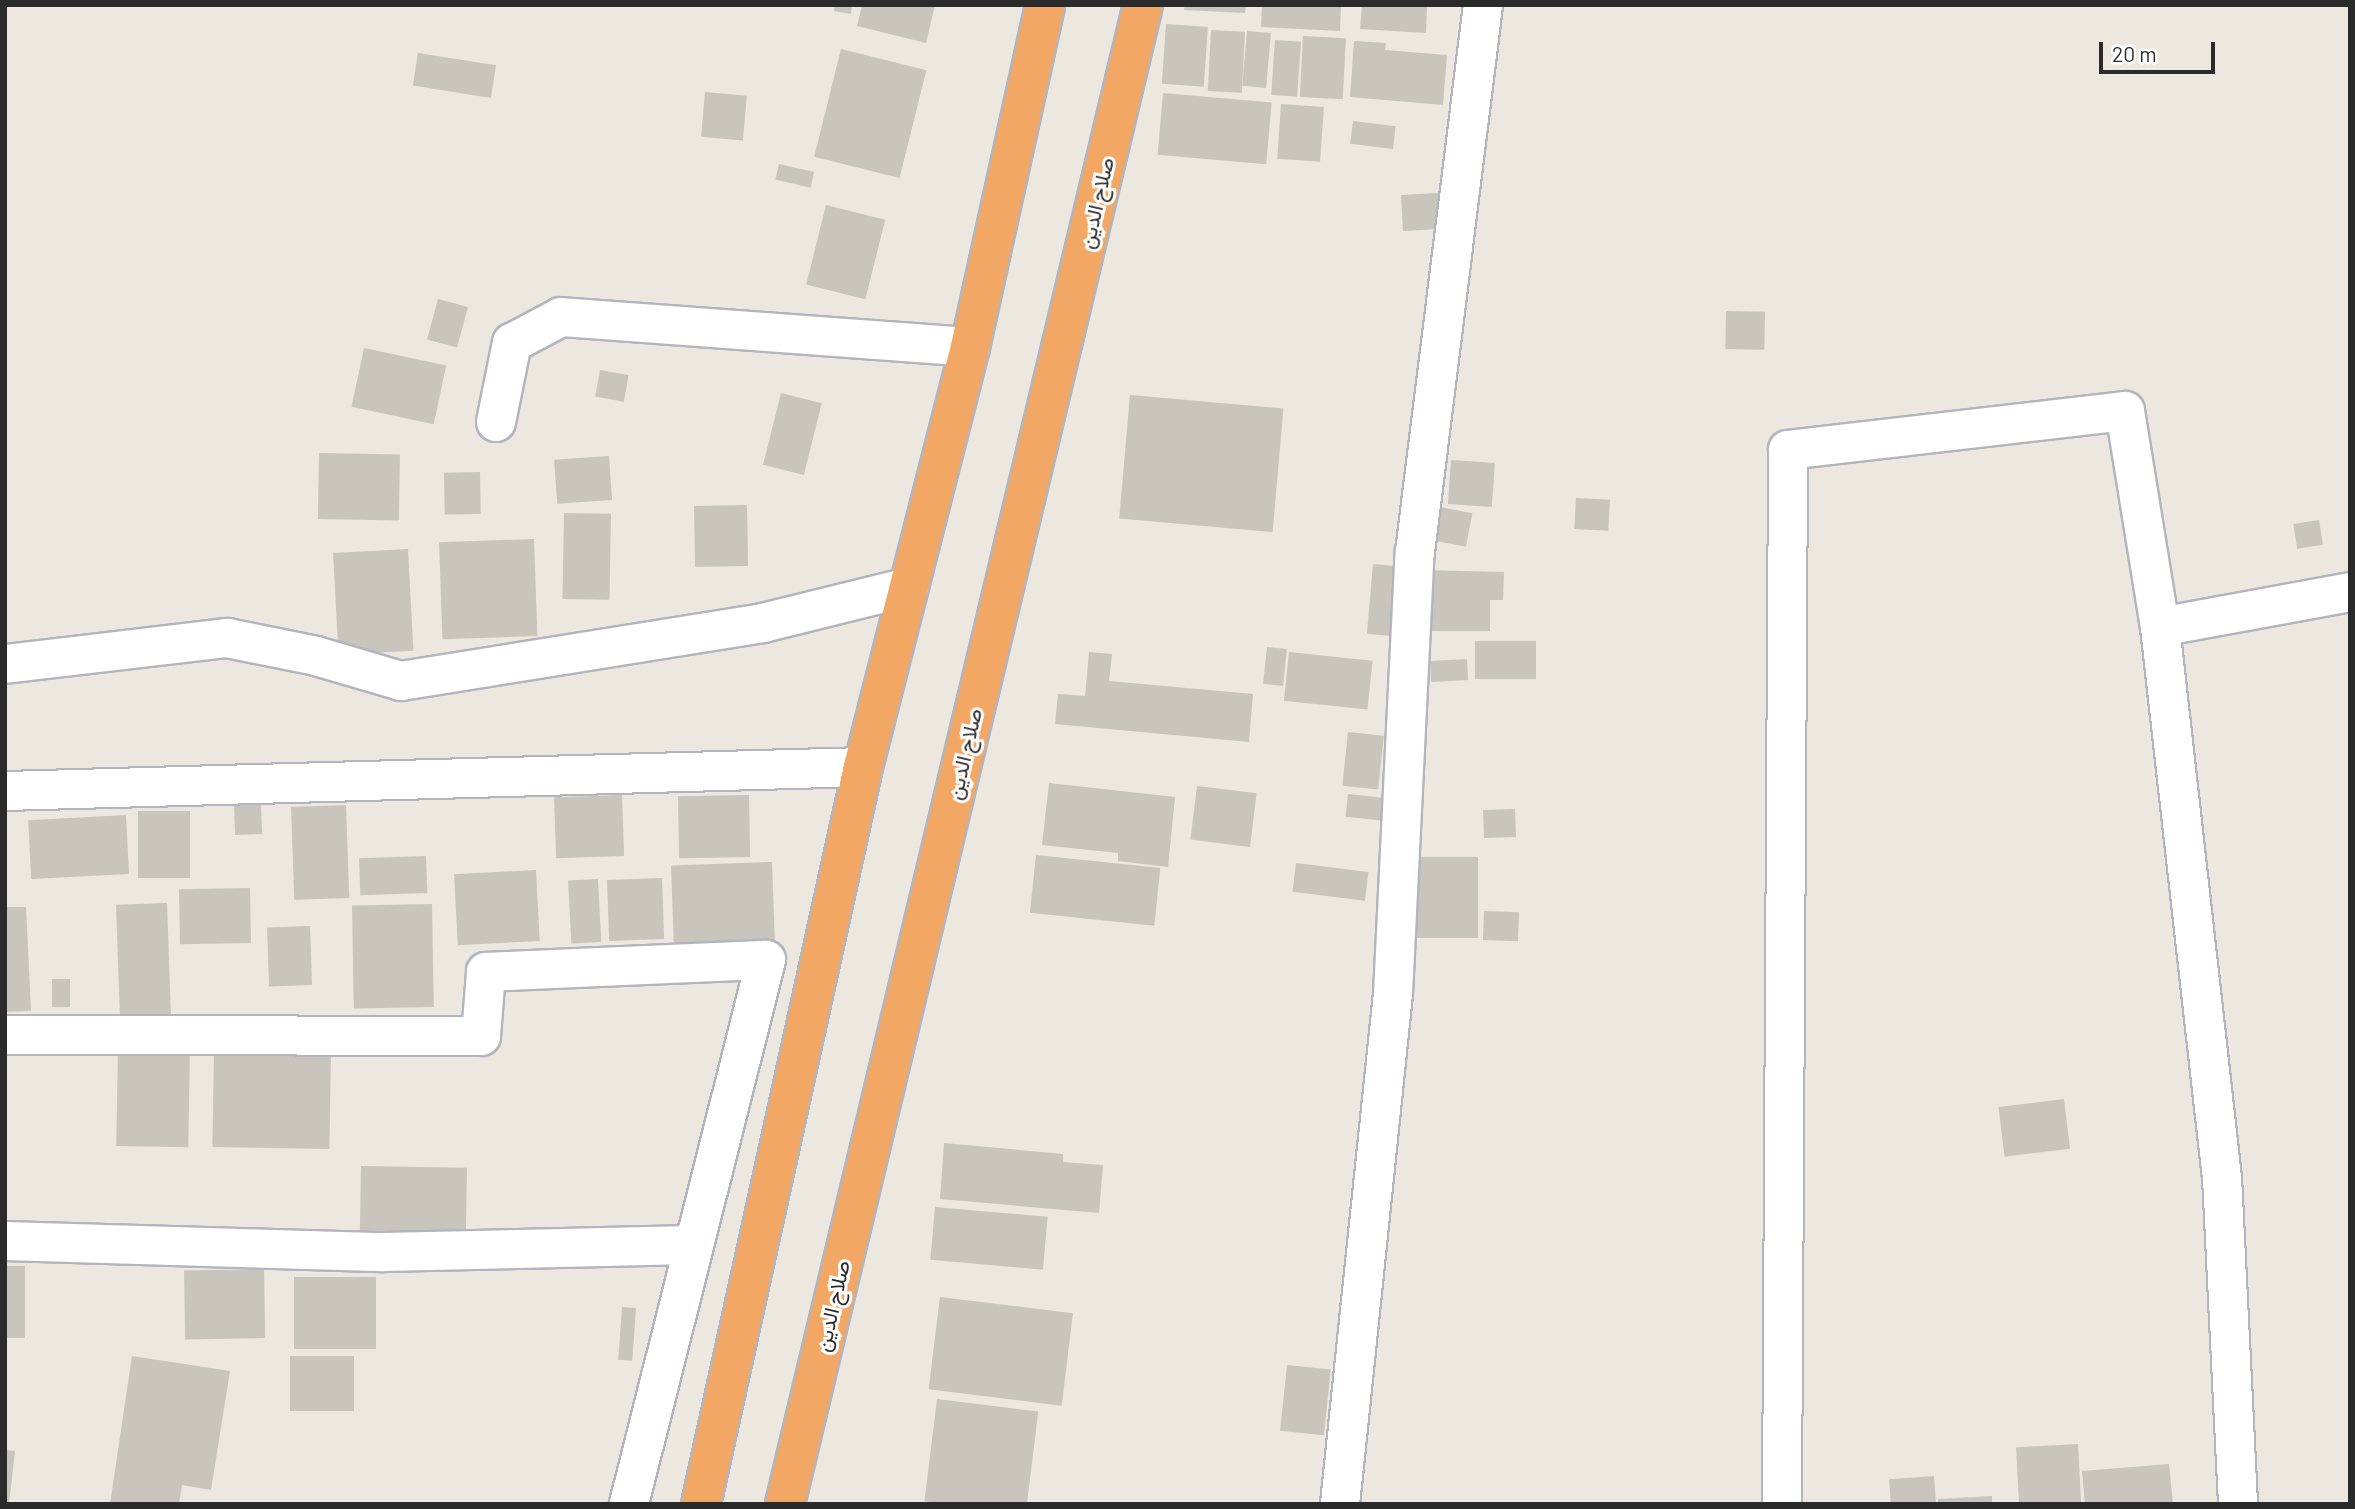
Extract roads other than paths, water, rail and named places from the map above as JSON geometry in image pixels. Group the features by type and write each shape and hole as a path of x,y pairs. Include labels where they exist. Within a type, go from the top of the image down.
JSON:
{"highway":[{"path":"701,1504 863,767 970,347 1045,5"},
{"name":"صلاح الدين","path":"785,1504 1143,5"}],"street":[{"path":"1340,1504 1393,995 1415,552 1483,5"},
{"path":"496,422 512,343 561,317 970,347"},
{"path":"1782,1504 1788,450 2125,411 2160,627 2222,1178 2238,1504"},
{"path":"5,664 227,638 316,656 401,681 751,625 839,608 909,587"},
{"path":"2160,627 2350,592"},
{"path":"5,791 863,767"},
{"path":"5,1035 481,1036 486,972 766,960 692,1245 629,1504"},
{"path":"5,1241 383,1252 692,1245"}]}
